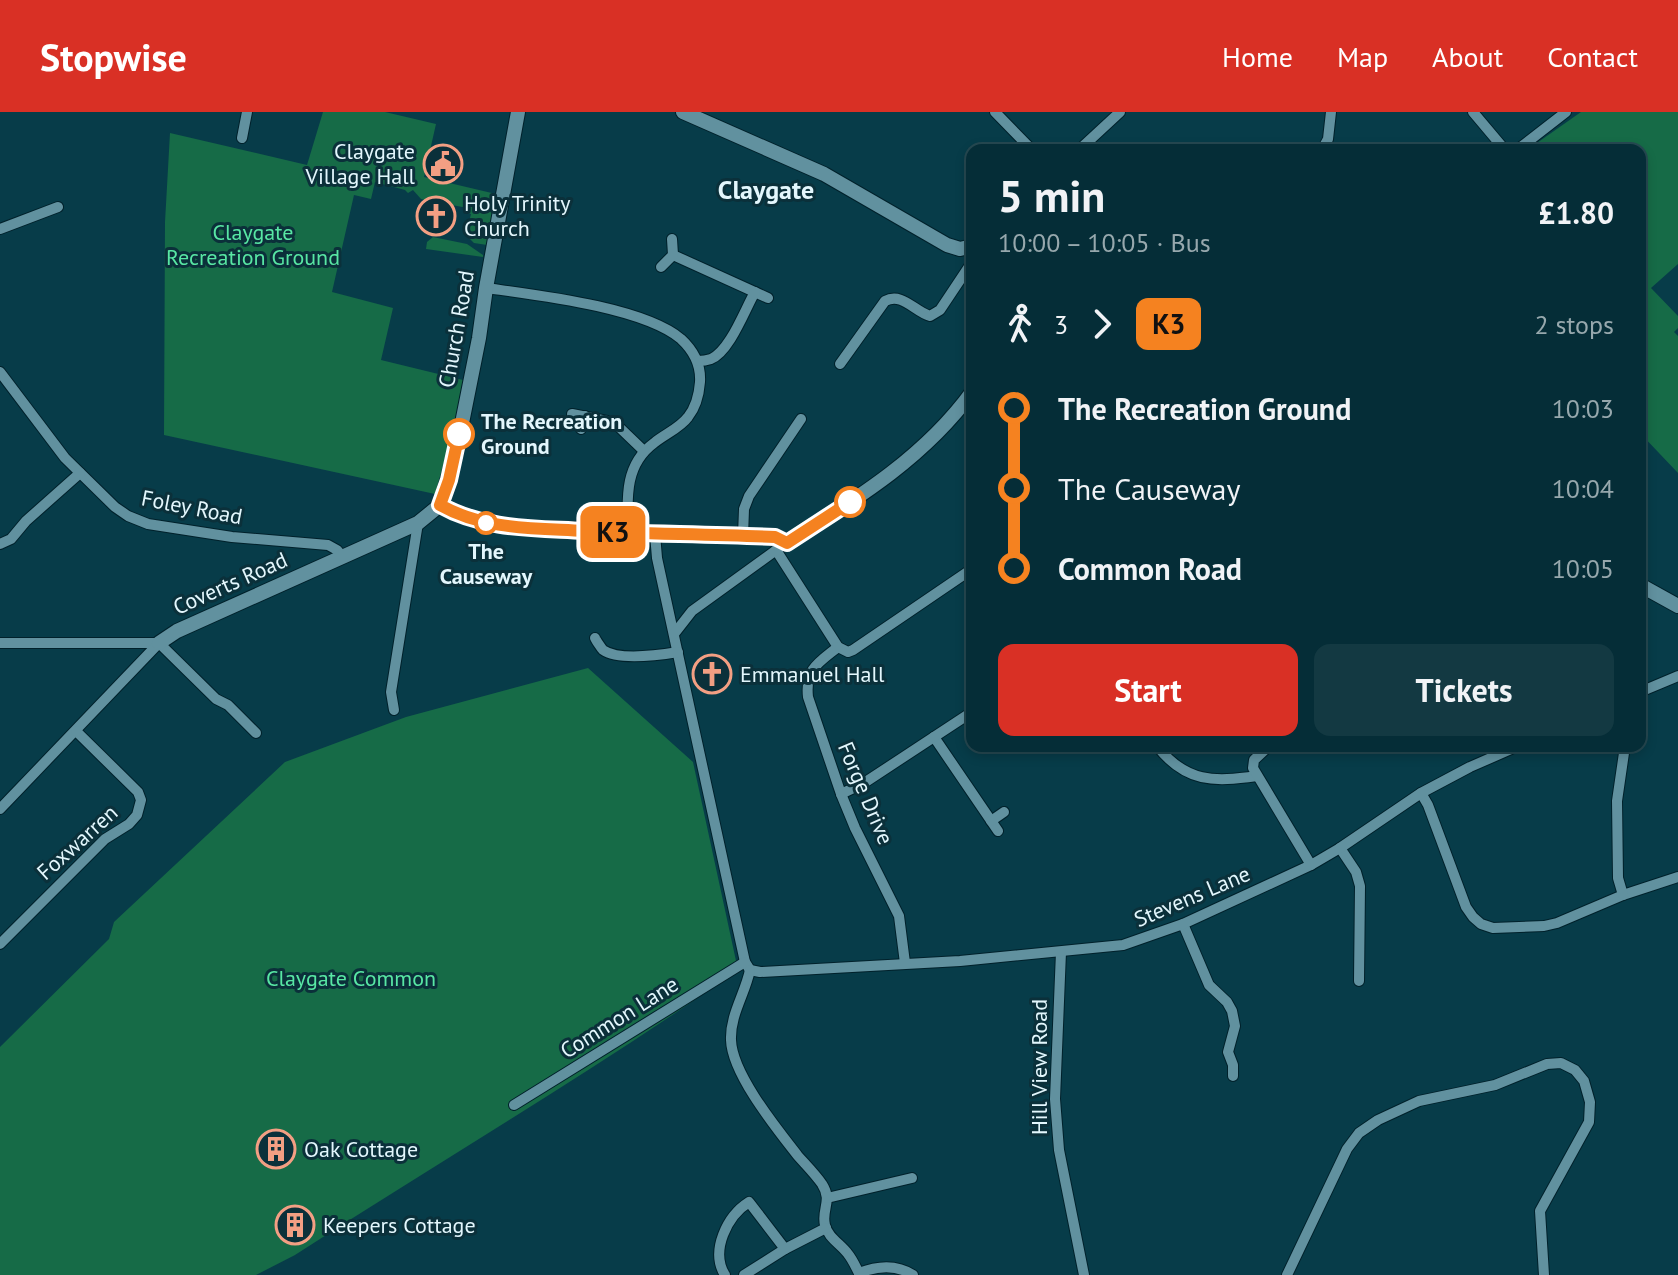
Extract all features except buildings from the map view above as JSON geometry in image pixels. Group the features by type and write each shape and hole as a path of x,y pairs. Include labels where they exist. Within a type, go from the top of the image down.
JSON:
{"street":[{"path":"242,138 247,112"},
{"name":"Church Road","path":"440,505 456,453 479,338 518,112"},
{"path":"683,112 824,174 947,245 966,253"},
{"path":"995,112 1026,144"},
{"path":"1085,144 1120,112"},
{"path":"1325,144 1331,112"},
{"path":"1473,112 1500,144"},
{"path":"1525,144 1566,112"},
{"path":"0,229 58,207"},
{"path":"661,267 673,255 672,239"},
{"path":"673,255 768,298"},
{"path":"840,364 885,301 898,298 930,316 940,310 954,291 966,263"},
{"path":"486,288 591,305 640,319 679,337 698,361 700,375 696,405 680,425 644,451 630,477 628,533"},
{"path":"698,361 720,353 755,292"},
{"name":"Foley Road","path":"0,372 48,437 80,473 128,516 148,524 232,537 328,545 342,556"},
{"path":"674,634 692,611 910,459 948,423 966,400"},
{"path":"572,414 607,421 619,427 644,451"},
{"path":"581,429 585,416"},
{"path":"743,536 744,509 749,496 801,419"},
{"path":"0,544 11,539 26,521 80,473"},
{"path":"440,505 464,517 514,527 775,537 838,647 848,652 966,573"},
{"name":"Coverts Road","path":"0,809 159,643 177,631 418,523 440,505"},
{"path":"394,710 391,692 418,523"},
{"path":"655,534 657,558 747,966 732,1025 732,1052 748,1087 823,1186 827,1198 826,1228 847,1252 860,1274 871,1268 887,1267 913,1275"},
{"path":"1646,593 1678,606"},
{"path":"595,638 603,649 618,654 654,656 678,652"},
{"path":"0,643 159,643 256,733"},
{"name":"Forge Drive","path":"838,647 808,675 806,684 811,710 855,828 899,916 905,963"},
{"path":"1646,689 1678,676"},
{"path":"841,794 864,783 966,716"},
{"name":"Foxwarren","path":"0,944 105,839 137,815 141,800 138,792 76,731"},
{"path":"934,737 994,826 1004,812"},
{"path":"1163,752 1176,766 1195,776 1224,779 1257,776"},
{"path":"1263,752 1254,760 1253,768 1311,865"},
{"name":"Stevens Lane","path":"747,966 760,972 905,963 1061,952 1142,940 1311,865 1421,793 1505,752"},
{"path":"1623,895 1618,878 1617,801 1624,752"},
{"path":"1421,793 1466,907 1481,924 1493,928 1557,923 1623,895 1678,877"},
{"path":"1340,848 1356,872 1360,886 1359,981"},
{"path":"1183,924 1209,985 1232,1011 1235,1026 1228,1052 1233,1076"},
{"name":"Hill View Road","path":"1061,952 1055,1099 1059,1150 1084,1275"},
{"name":"Common Lane","path":"514,1105 747,966"},
{"path":"1287,1275 1347,1149 1359,1133 1378,1120 1419,1101 1495,1085 1547,1064 1561,1063 1575,1070 1584,1081 1590,1102 1589,1122 1540,1211 1544,1275"},
{"path":"827,1198 912,1178"},
{"path":"725,1275 720,1267 723,1234 733,1215 749,1202 785,1249"},
{"path":"744,1275 826,1228"}],"green space":[{"name":"Claygate Recreation Ground","path":"323,112 385,112 436,124 424,177 496,194 487,245 474,243 469,238 467,225 471,226 473,221 471,214 467,213 468,208 421,199 413,190 408,193 375,182 371,199 354,195 332,292 393,308 381,360 463,380 435,494 164,435 165,222 170,133 307,165"},
{"path":"1581,112 1678,112 1678,264 1651,288 1678,316 1678,328 1674,332 1678,336 1678,473 1646,439 1646,144 1536,144"},
{"path":"433,237 467,244 483,257 426,249 427,242"},
{"name":"Claygate Common","path":"588,668 693,762 738,970 518,1115 295,1255 256,1275 0,1275 0,1047 109,939 114,922 285,762 406,717"}],"bus line":[{"name":"K3","path":"459,434 440,505 464,517 486,523 628,533 775,537 787,543 850,502"}],"place":[{"name":"Claygate Village Hall","path":"443,164"},
{"name":"Holy Trinity Church","path":"436,216"},
{"name":"The Recreation Ground","path":"459,434"},
{"name":"The Causeway","path":"486,523"},
{"name":"Emmanuel Hall","path":"712,674"},
{"name":"Oak Cottage","path":"276,1149"},
{"name":"Keepers Cottage","path":"295,1225"}],"district":[{"name":"Claygate","path":"766,190"}]}
